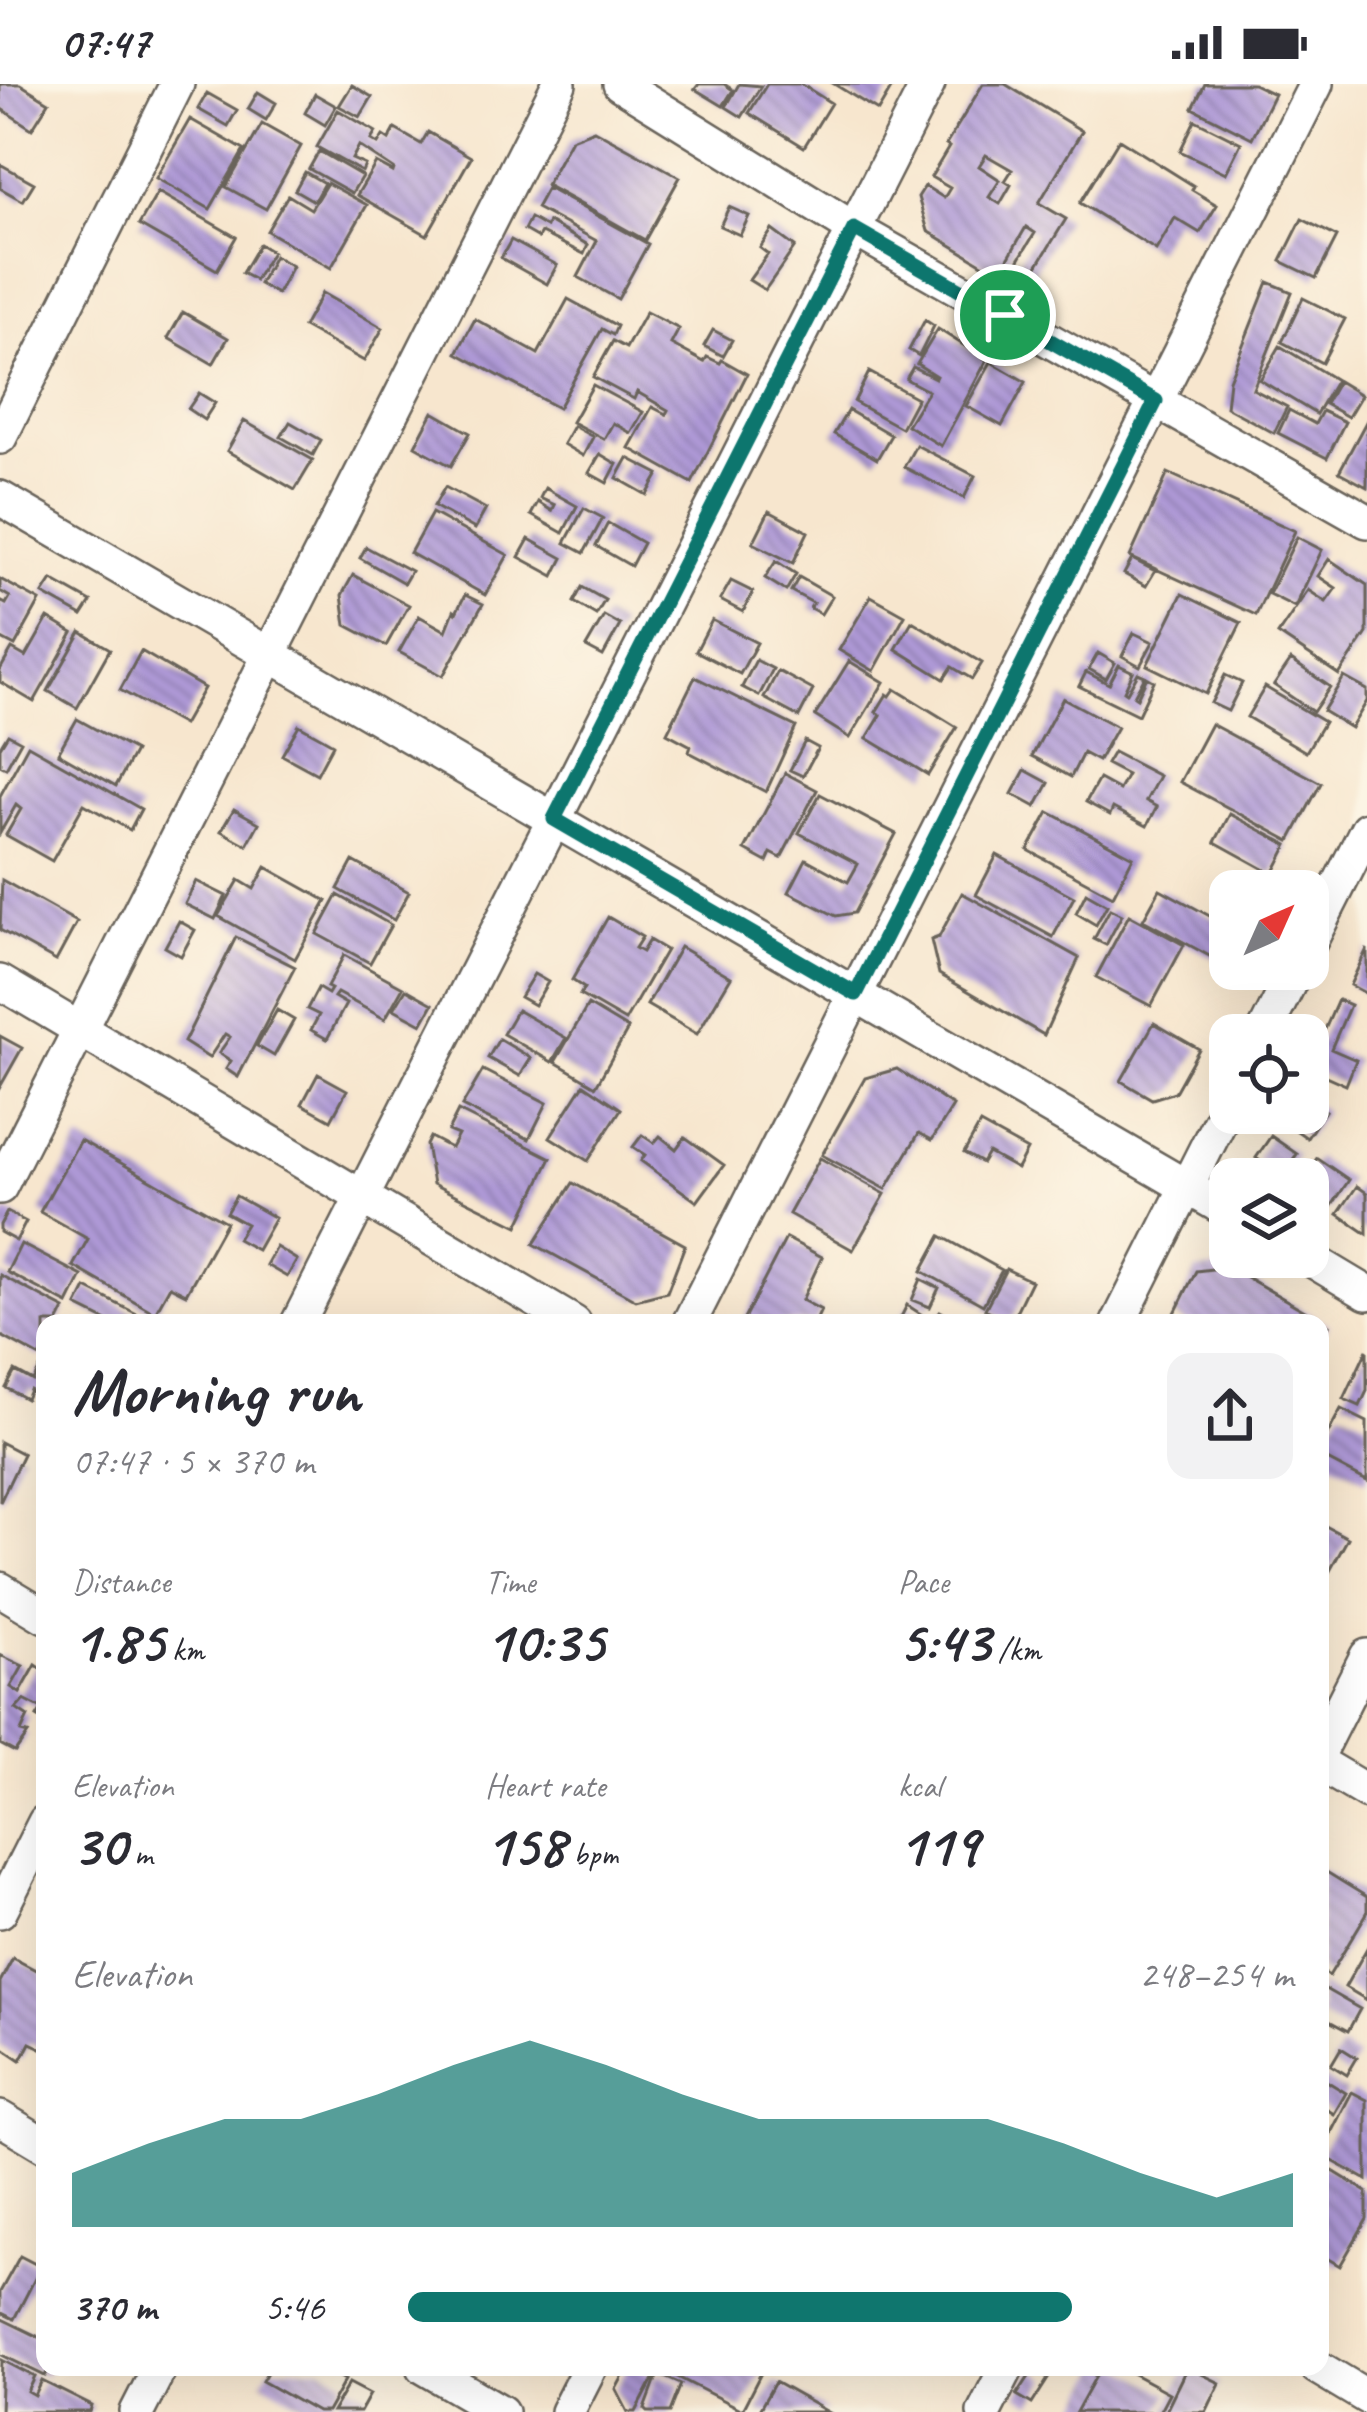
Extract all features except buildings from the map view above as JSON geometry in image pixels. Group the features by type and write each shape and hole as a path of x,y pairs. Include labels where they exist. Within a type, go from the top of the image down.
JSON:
{"street":[{"path":"0,436 177,84"},
{"path":"0,1187 559,84"},
{"path":"620,84 854,229 1367,521"},
{"path":"303,1314 928,84"},
{"path":"694,1314 1316,84"},
{"path":"0,499 1209,1199"},
{"path":"1329,908 1363,846"},
{"path":"0,982 559,1314"},
{"path":"1123,1314 1213,1134"},
{"path":"1329,1271 1367,1293"},
{"path":"0,1589 36,1611"},
{"path":"1329,1731 1367,1656"},
{"path":"1329,1769 1367,1792"},
{"path":"0,1911 36,1840"},
{"path":"0,2118 36,2139"},
{"path":"1329,2374 1367,2397"},
{"path":"137,2412 155,2376"},
{"path":"439,2376 501,2412"},
{"path":"568,2412 586,2376"},
{"path":"984,2412 1002,2376"}],"route":[{"path":"854,229 1005,315 1156,401 856,994 554,819 854,229"}]}
